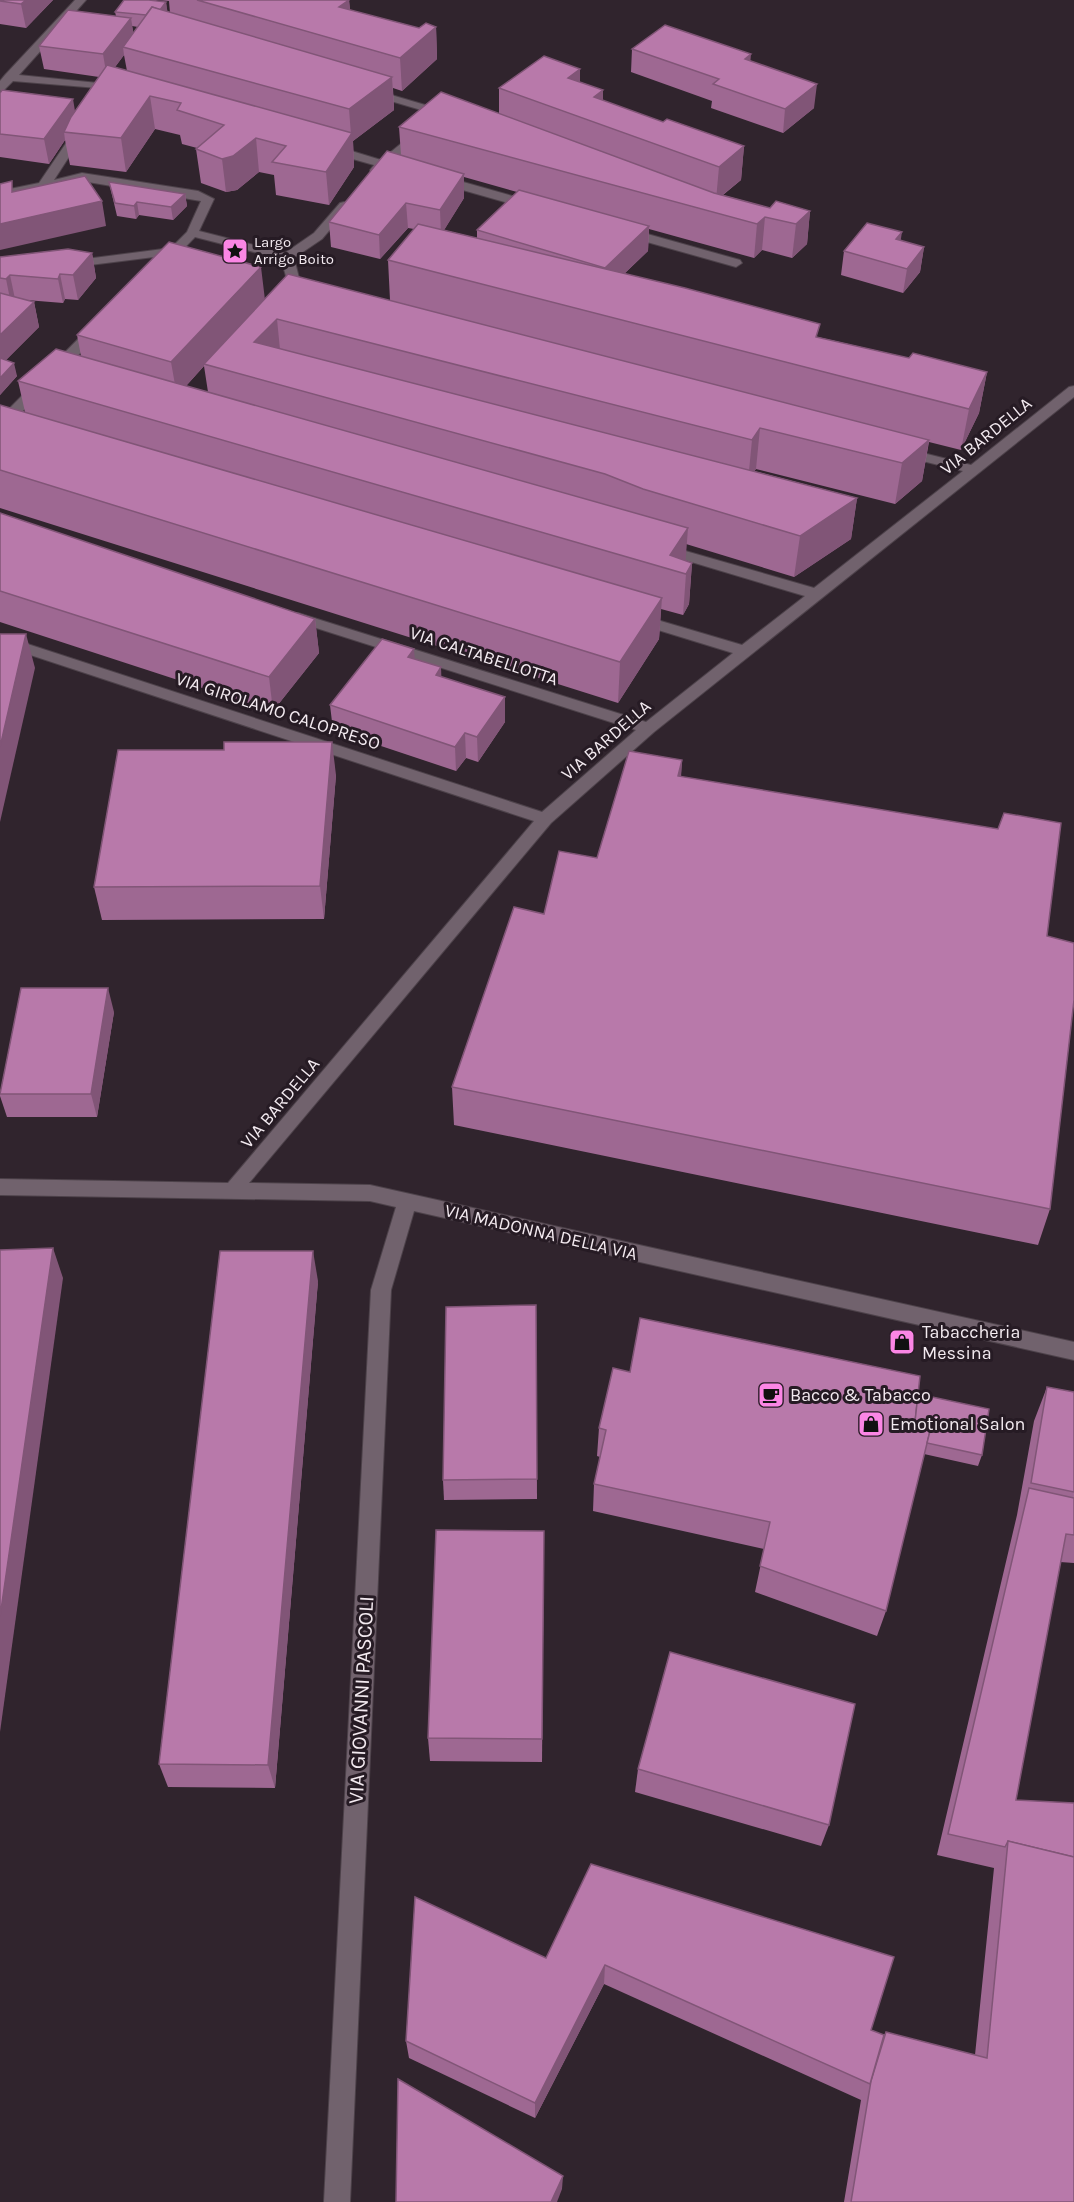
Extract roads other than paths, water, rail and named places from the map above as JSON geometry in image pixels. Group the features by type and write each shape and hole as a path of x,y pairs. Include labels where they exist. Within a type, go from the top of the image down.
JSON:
{"street":[{"path":"0,88 81,0"},
{"path":"9,77 106,92 129,91"},
{"path":"354,86 440,119 382,163 368,180"},
{"path":"44,185 90,116"},
{"path":"324,147 542,208"},
{"path":"0,195 82,177 194,194 208,199 192,234 156,270"},
{"path":"192,234 286,257 318,236 354,196"},
{"path":"610,228 736,263"},
{"path":"58,267 175,251"},
{"path":"286,257 292,294 311,297"},
{"path":"4,429 58,374 108,317"},
{"name":"VIA BARDELLA","path":"232,1191 545,819 648,728 1074,390"},
{"path":"893,449 974,470"},
{"path":"644,544 816,594"},
{"name":"VIA CALTABELLOTTA","path":"284,613 648,728"},
{"path":"618,614 744,651"},
{"name":"VIA GIROLAMO CALOPRESO","path":"0,640 545,819"},
{"name":"VIA MADONNA DELLA VIA","path":"0,1187 370,1193 1074,1351"},
{"name":"VIA GIOVANNI PASCOLI","path":"337,2202 381,1290 407,1202"}],"place":[{"name":"Largo Arrigo Boito","path":"235,251"},
{"name":"Tabaccheria Messina","path":"902,1342"},
{"name":"Bacco & Tabacco","path":"771,1395"},
{"name":"Emotional Salon","path":"871,1424"}]}
